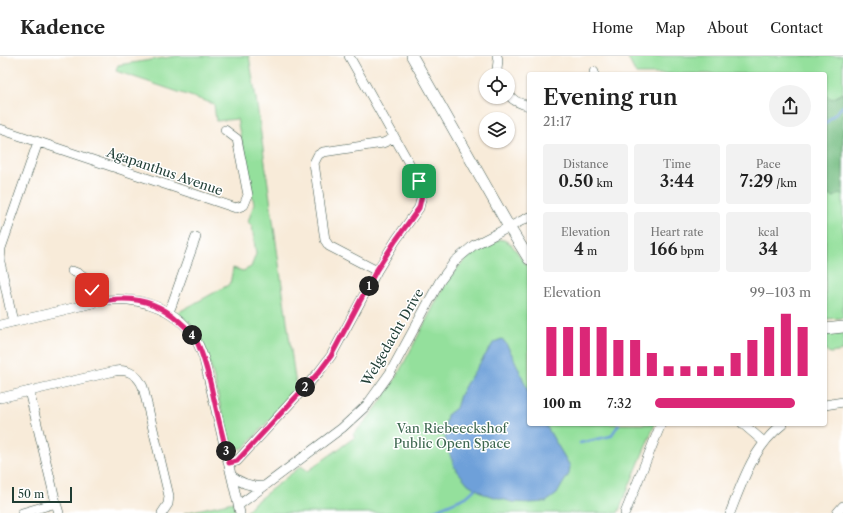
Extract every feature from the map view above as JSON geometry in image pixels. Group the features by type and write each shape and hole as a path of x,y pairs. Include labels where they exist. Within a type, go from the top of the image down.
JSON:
{"street":[{"path":"229,463 237,461 319,372 331,356 376,271 419,208 422,199 422,190 419,181 349,56"},
{"path":"412,56 509,227 527,256"},
{"path":"496,68 498,62 497,56"},
{"path":"515,101 527,105"},
{"name":"Agapanthus Avenue","path":"0,129 236,208 244,204 248,195 237,139 225,130"},
{"path":"376,271 329,246 325,240 314,163 318,155 323,152 383,143 394,138"},
{"path":"13,322 0,261 0,248 38,142"},
{"name":"Welgedacht Drive","path":"239,509 263,486 342,428 367,405 390,373 440,281 455,260 474,245 527,218"},
{"path":"168,312 196,237"},
{"path":"72,271 86,276 89,279 94,303"},
{"name":"Welgedacht Drive","path":"0,325 107,300 132,299 154,305 168,312 183,324 190,332 204,359 239,509"},
{"path":"827,329 843,327"},
{"path":"0,398 115,370 125,371 138,378 143,387 169,496 168,504 162,513"},
{"path":"29,391 59,513"},
{"path":"827,405 843,402"},
{"path":"625,513 660,426"},
{"path":"745,426 764,442"},
{"path":"730,513 749,465 764,442 781,426"},
{"path":"232,476 244,484 263,486"},
{"path":"22,513 56,503"},
{"path":"837,513 843,506"}],"green space":[{"path":"177,56 249,56 256,98 296,386 298,388 246,446 241,449 232,447 229,443 214,379 204,348 194,330 177,313 230,284 233,268 243,271 251,267 256,254 252,226 248,222 254,204 237,119 216,121 214,104 116,71 118,65"},
{"path":"627,56 843,56 843,318 827,319 827,72 635,72"},
{"path":"843,93 843,196 839,194 834,197 827,195 827,95 832,99"},
{"name":"Van Riebeeckshof Public Open Space","path":"498,239 504,240 511,244 527,265 527,426 654,426 618,513 247,513 254,503 301,466 308,471 355,437 353,434 376,408 404,364 453,273 468,258 498,241"},
{"path":"843,332 843,351 831,353 827,352 827,334"},
{"path":"233,502 235,513 184,513"}],"water":[{"path":"502,339 505,342 513,356 527,390 527,426 546,426 570,466 569,474 557,494 546,502 512,502 484,494 468,484 455,468 448,450 444,432 447,415 456,408 460,395 466,384 494,342"}],"waterway":[{"path":"827,122 843,106"},
{"path":"580,443 611,436 618,426"},
{"path":"428,513 466,497 475,489"}],"route":[{"path":"92,290 94,303 121,299 132,299 146,302 168,312 183,324 190,332 204,359 229,463 237,461 319,372 331,356 376,271 419,208 422,199 422,190 419,181"}]}
